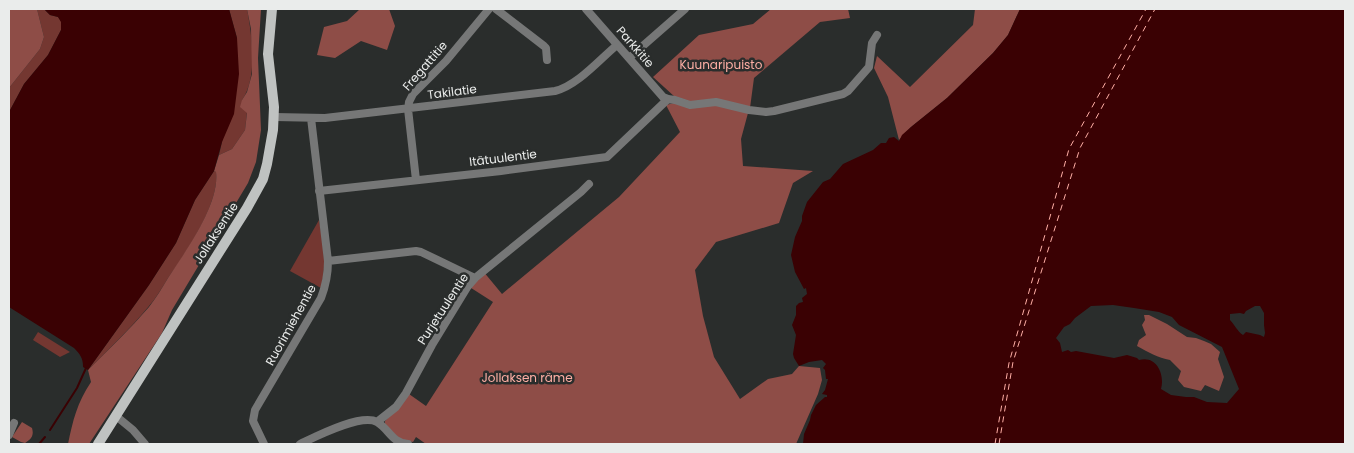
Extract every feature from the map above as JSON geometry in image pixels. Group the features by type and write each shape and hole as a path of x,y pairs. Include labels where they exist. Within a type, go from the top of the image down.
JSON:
{"main road":[{"name":"Jollaksentie","path":"98,444 258,190 263,179 275,117 268,54 272,9"}],"street":[{"name":"Fregattitie","path":"416,180 408,109 409,102 489,9"},
{"path":"496,9 546,48 547,60"},
{"name":"Parkkitie","path":"586,9 663,97 668,99"},
{"path":"629,58 685,9"},
{"path":"668,99 690,106 716,102 749,110 774,112 843,94 848,91 869,66 872,43 877,35"},
{"name":"Takilatie","path":"275,117 325,118 562,90 573,84 617,45"},
{"name":"Itätuulentie","path":"319,190 501,171 607,157 668,99"},
{"name":"Ruorimiehentie","path":"264,444 253,421 254,414 321,298 326,282 328,261 311,118"},
{"name":"Purjetuulentie","path":"378,422 396,407 406,393 432,345 474,278 589,184"},
{"path":"328,261 416,251 474,278"},
{"path":"116,416 133,430 145,444"},
{"path":"300,444 346,424 370,420 378,422 397,443 408,444"},
{"path":"9,435 14,423"}],"shaded area":[{"path":"37,9 44,9 50,15 58,17 61,21 61,30 48,55 24,84 9,112 9,88 40,49 44,37"},
{"path":"44,9 229,9 237,38 239,74 234,114 222,142 214,171 195,200 176,243 149,285 88,370 83,367 81,356 74,348 9,307 9,112 24,84 48,55 61,30 61,22 58,17 50,15"},
{"path":"229,9 247,9 251,31 252,68 247,91 242,100 247,112 245,130 232,149 219,155 237,38"},
{"path":"1020,9 1345,9 1345,444 803,444 804,434 816,405 827,397 827,395 822,394 828,379 826,379 823,368 826,364 822,360 799,366 793,354 796,335 792,325 796,315 796,306 803,302 802,298 807,294 806,288 804,289 795,272 791,255 807,202 823,182 830,179 843,164 873,150 881,143 886,143 889,138 894,137 899,141 902,135 947,98 993,53 1008,35","holes":["1113,305 1159,312 1172,317 1179,325 1222,347 1239,389 1227,403 1207,402 1194,397 1171,395 1161,389 1161,372 1151,360 1139,360 1127,355 1114,358 1068,350 1062,352 1060,343 1056,338 1064,327 1091,306","1255,306 1260,306 1264,313 1264,337 1246,332 1243,335 1230,320 1230,314 1244,314"]},
{"path":"214,171 216,172 216,184 213,198 200,227 184,255 152,303 88,370 149,285 176,243 195,200"},
{"path":"319,220 324,262 321,288 290,271"},
{"path":"38,332 70,352 60,357 33,340"}],"green space":[{"path":"9,9 37,9 44,37 40,49 9,88"},
{"path":"247,9 261,9 258,58 261,130 256,162 248,183 172,310 162,333 89,444 68,444 76,412 91,382 88,370 157,297 207,213 216,185 216,172 214,171 219,155 232,149 245,130 247,113 240,107 252,74 251,29"},
{"path":"360,9 389,9 395,26 387,50 361,41 335,58 317,55 324,27 347,21"},
{"name":"Kuunaripuisto","path":"771,9 848,9 850,18 820,22 754,78 750,108 690,103 675,97 653,77 699,35 753,24"},
{"path":"975,9 1020,9 1008,35 993,53 947,98 911,127 899,140 888,97 874,68 877,56 910,87 973,25"},
{"name":"Jollaksen räme","path":"674,103 715,104 748,113 741,139 743,166 813,171 793,183 779,223 716,242 695,270 703,316 714,357 740,399 768,379 792,374 799,366 820,368 822,380 818,394 796,444 426,444 416,437 413,442 400,439 385,425 385,421 409,394 426,406 493,302 468,286 483,271 502,294 619,197 680,132 666,105"},
{"path":"1144,315 1149,315 1167,324 1187,337 1196,338 1211,344 1220,352 1218,359 1224,377 1219,391 1205,385 1201,391 1184,387 1178,380 1181,371 1170,360 1137,346 1139,340 1146,335 1142,325 1145,320"},
{"path":"22,422 33,430 32,437 25,443 12,437"}],"waterway":[{"path":"50,430 77,388 86,368"},
{"path":"39,444 45,437"}],"ferry route":[{"path":"995,444 1009,363 1069,149 1146,9"},
{"path":"999,444 1013,362 1080,148 1155,9"}]}
